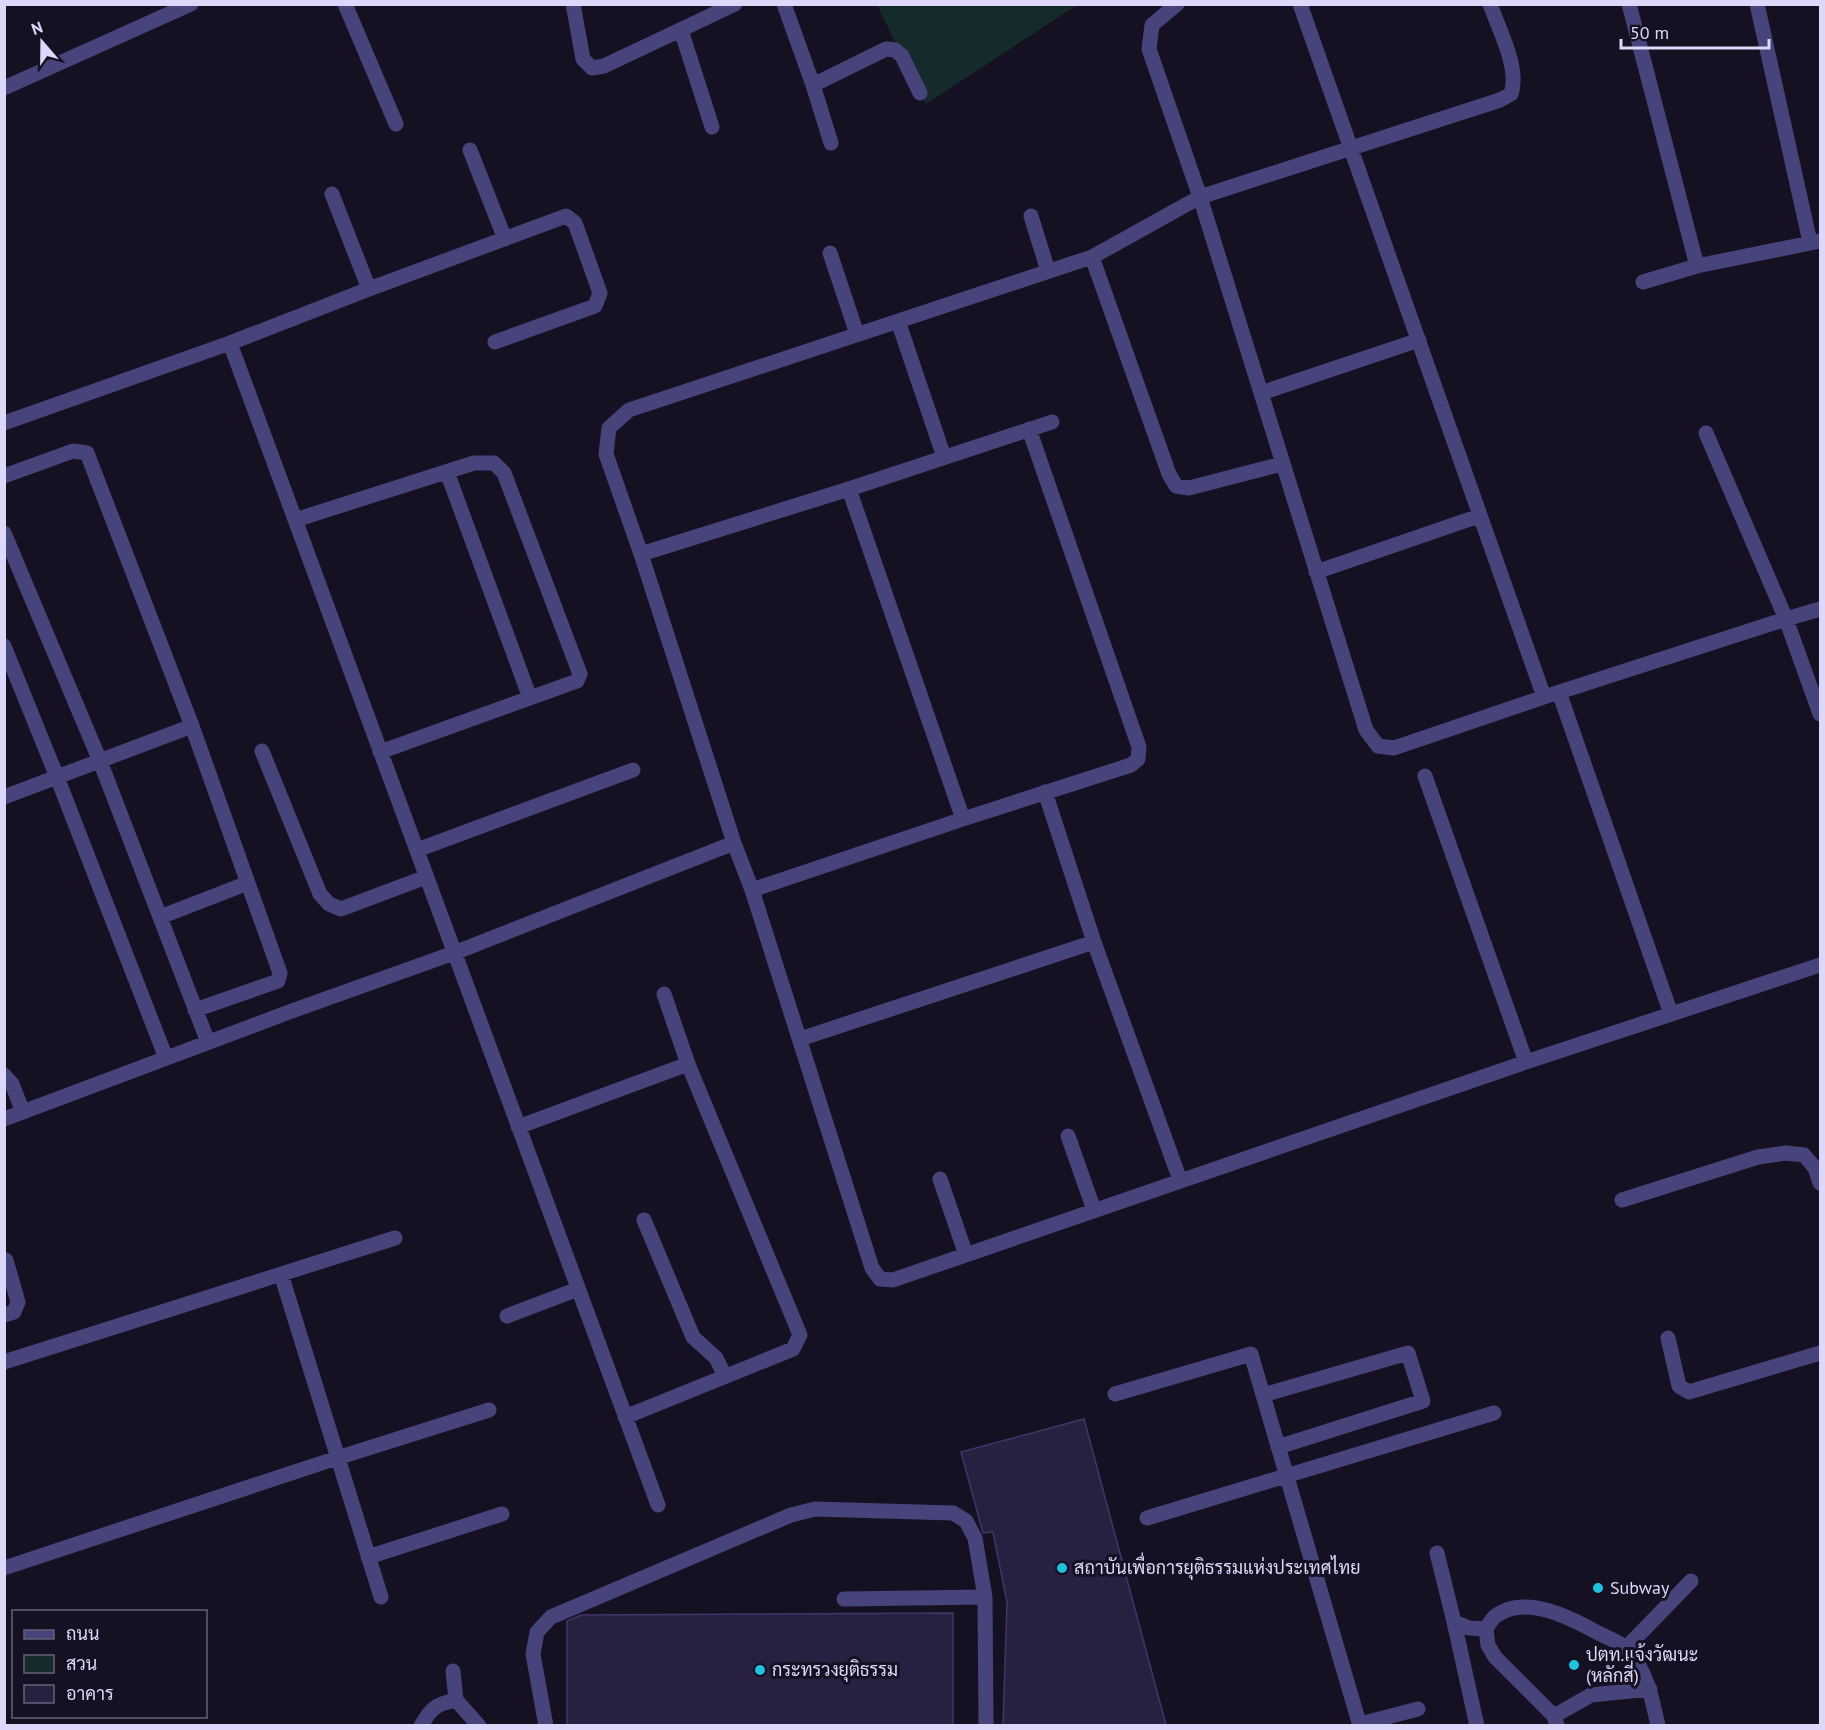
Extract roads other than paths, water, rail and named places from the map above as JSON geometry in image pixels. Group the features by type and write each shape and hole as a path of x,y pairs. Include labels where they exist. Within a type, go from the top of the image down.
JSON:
{"street":[{"path":"4,88 191,4"},
{"path":"345,4 396,124"},
{"path":"573,4 583,59 592,68 604,66 735,4"},
{"path":"784,4 831,142"},
{"path":"1177,4 1152,25 1149,49 1200,197 1366,730 1378,746 1394,748 1559,692 1821,609"},
{"path":"1300,4 1544,697"},
{"path":"1490,4 1513,69 1515,84 1511,94 1500,100 1200,197 1092,257 629,410 609,428 606,454 641,554 734,843 752,891 875,1274 880,1279 893,1280 1526,1062 1821,965"},
{"path":"1629,4 1697,266"},
{"path":"1643,282 1697,266 1815,241 1757,4"},
{"path":"681,30 712,127"},
{"path":"813,85 886,49 895,50 902,56 920,93"},
{"path":"470,150 505,239"},
{"path":"332,195 369,289"},
{"path":"4,423 230,343 566,216 575,223 600,293 595,306 495,342"},
{"path":"1031,216 1048,271"},
{"path":"830,253 857,334"},
{"path":"1092,257 1169,474 1176,486 1189,488 1282,464"},
{"path":"898,321 944,457"},
{"path":"1261,393 1419,340"},
{"path":"230,343 658,1506"},
{"path":"641,554 1052,422"},
{"path":"752,891 1044,792 1131,765 1138,759 1139,747 1029,429"},
{"path":"1706,433 1786,619 1821,714"},
{"path":"4,476 73,450 87,453 192,726 280,972 278,981 195,1010"},
{"path":"295,520 474,463 494,463 504,473 580,674 577,681 380,752"},
{"path":"447,472 530,698"},
{"path":"849,489 963,819"},
{"path":"1316,572 1479,516"},
{"path":"4,533 100,761 208,1042"},
{"path":"4,646 166,1058"},
{"path":"1559,692 1671,1014"},
{"path":"4,797 192,726"},
{"path":"262,751 320,894 329,904 341,909 426,877"},
{"path":"417,850 633,770"},
{"path":"1425,776 1526,1062"},
{"path":"1044,792 1094,942 1180,1180"},
{"path":"4,1119 454,953 734,843"},
{"path":"160,917 248,883"},
{"path":"800,1040 1094,942"},
{"path":"625,1417 793,1349 800,1335 688,1064 664,994"},
{"path":"518,1127 688,1064"},
{"path":"4,1075 12,1084 23,1112"},
{"path":"1068,1136 1094,1210"},
{"path":"1622,1200 1758,1157 1786,1153 1804,1155 1815,1168 1821,1183"},
{"path":"940,1179 966,1255"},
{"path":"644,1220 693,1338 716,1358 725,1376"},
{"path":"4,1362 395,1238"},
{"path":"4,1315 14,1312 18,1302 6,1260"},
{"path":"281,1274 381,1598"},
{"path":"507,1316 578,1289"},
{"path":"1668,1338 1679,1386 1689,1392 1821,1353"},
{"path":"1263,1395 1408,1353 1423,1401 1278,1447"},
{"path":"1115,1394 1251,1354 1360,1725 1418,1709"},
{"path":"4,1568 489,1410"},
{"path":"1147,1518 1494,1413"},
{"path":"546,1725 533,1654 537,1632 551,1617 791,1515 815,1509 954,1513 966,1521 975,1538 985,1597 986,1725"},
{"path":"368,1557 502,1514"},
{"path":"1437,1553 1477,1725"},
{"path":"1626,1648 1691,1581"},
{"path":"844,1599 985,1597"},
{"path":"1650,1689 1591,1695 1555,1721 1495,1657 1488,1645 1486,1629 1495,1616 1507,1609 1535,1607 1572,1618 1626,1648 1641,1668 1650,1689 1658,1725"},
{"path":"1454,1622 1469,1628 1486,1629"},
{"path":"453,1671 456,1700 479,1725"},
{"path":"421,1725 432,1708 443,1702 456,1700"}],"place":[{"name":"สถาบันเพื่อการยุติธรรมแห่งประเทศไทย","path":"1062,1568"},
{"name":"Subway","path":"1598,1588"},
{"name":"ปตท.แจ้งวัฒนะ (หลักสี่)","path":"1574,1665"},
{"name":"กระทรวงยุติธรรม","path":"760,1670"}]}
